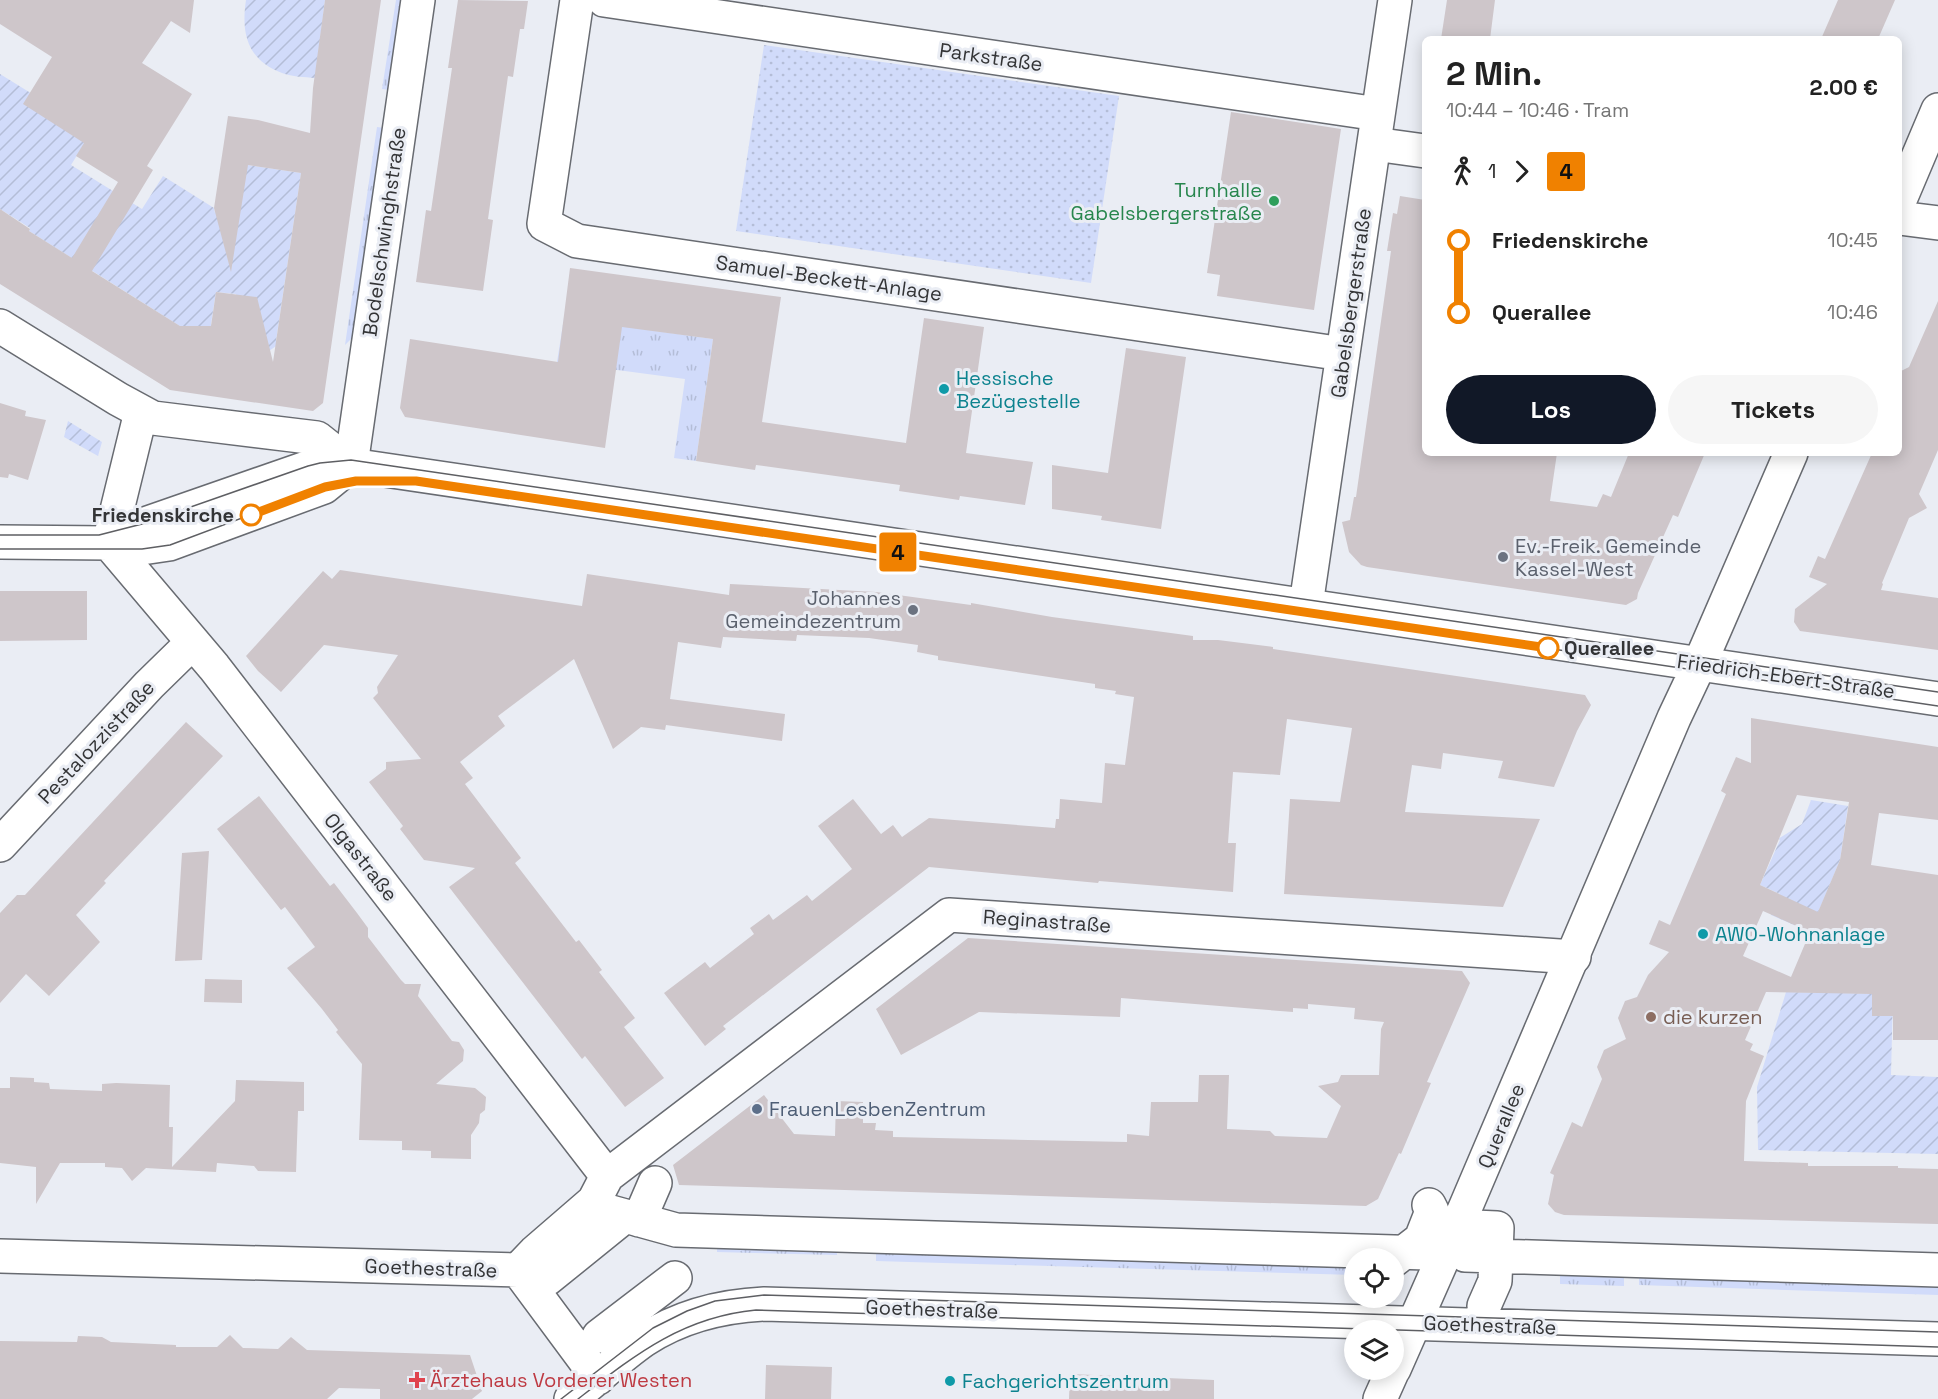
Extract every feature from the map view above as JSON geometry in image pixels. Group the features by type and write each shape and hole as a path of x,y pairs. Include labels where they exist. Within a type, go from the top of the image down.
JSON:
{"street":[{"name":"Bodelschwinghstraße","path":"351,465 418,0"},
{"name":"Samuel-Beckett-Anlage","path":"577,0 544,224 577,242 1343,354"},
{"name":"Parkstraße","path":"604,0 1376,129 1422,150"},
{"name":"Gabelsbergerstraße","path":"1306,605 1395,0"},
{"path":"1902,195 1938,110"},
{"path":"1902,218 1938,224"},
{"path":"0,326 153,418 317,438 351,465 324,487 170,544 142,548 109,543 0,542"},
{"path":"109,543 141,412"},
{"name":"Querallee","path":"1404,1345 1574,957 1674,718 1790,456"},
{"name":"Friedrich-Ebert-Straße","path":"351,465 1938,699"},
{"name":"Olgastraße","path":"109,543 193,642 607,1176"},
{"name":"Pestalozzistraße","path":"0,844 149,685 193,642"},
{"name":"Reginastraße","path":"607,1176 949,915 1574,957"},
{"path":"607,1176 594,1201 535,1252 544,1268 621,1215 655,1183"},
{"path":"621,1215 676,1230 1419,1237"},
{"path":"676,1230 680,1290"},
{"path":"1494,1303 1495,1281 1487,1235 1938,1270"},
{"name":"Goethestraße","path":"0,1256 544,1268 598,1378 646,1339 690,1318 738,1305 764,1304 1938,1339"},
{"path":"650,1315 680,1290"},
{"path":"599,1336 680,1290"},
{"path":"571,1399 598,1378"},
{"name":"Querallee","path":"1380,1399 1388,1380"}],"green space":[{"path":"246,0 325,0 315,78 282,73 261,61 249,44 246,34"},
{"path":"396,0 403,0 390,90 382,89"},
{"path":"764,45 1119,96 1091,283 736,231"},
{"path":"0,74 92,131 71,165 142,209 163,176 214,208 215,213 248,165 301,173 276,341 279,344 269,351 236,294 216,292 211,324 215,329 193,330 188,326 183,328 29,231 30,228 0,209"},
{"path":"377,127 384,128 353,337 345,345"},
{"path":"564,318 713,339 696,461 674,458 685,379 557,362"},
{"path":"68,421 102,442 98,456 64,437"},
{"path":"1811,800 1848,806 1840,860 1810,932 1771,915 1780,894 1760,885 1780,840 1778,839 1802,824"},
{"path":"1786,992 1893,994 1891,1075 1938,1077 1938,1154 1758,1150 1757,1087"},
{"path":"717,1243 837,1246 837,1255 717,1252"},
{"path":"876,1247 1344,1261 1344,1275 876,1261"},
{"path":"1560,1268 1624,1270 1624,1286 1560,1284"},
{"path":"1639,1270 1938,1280 1938,1295 1639,1285"}],"building":[{"path":"0,0 194,0 190,33 171,21 142,63 192,94 147,166 153,170 92,271 180,326 211,326 216,292 257,297 273,362 301,173 248,165 231,272 214,208 228,116 258,120 310,133 313,88 325,0 381,0 323,403 313,411 170,390 0,284 0,209 30,229 29,231 72,258 118,182 76,156 84,143 23,104 52,57 0,24"},
{"path":"458,0 528,1 524,29 520,29 513,77 508,76 488,219 493,220 483,291 416,282 426,210 431,211 452,68 448,68"},
{"path":"1447,0 1495,0 1490,36 1441,36"},
{"path":"1838,0 1895,0 1879,36 1822,36"},
{"name":"Turnhalle Gabelsbergerstraße","path":"1231,112 1341,129 1314,310 1217,296 1220,275 1207,273"},
{"path":"1400,196 1422,200 1422,456 1557,456 1550,501 1597,507 1603,494 1611,497 1628,456 1704,456 1678,517 1673,515 1637,599 1626,605 1367,567 1361,565 1349,552 1342,522 1350,520 1354,497 1356,497 1391,251 1387,251 1393,213 1397,214"},
{"name":"Hessische Bezügestelle","path":"570,268 781,297 762,422 906,443 924,318 984,327 966,453 1033,462 1025,505 960,496 959,500 899,491 900,485 756,465 755,470 696,461 713,339 622,327 605,448 405,417 400,408 410,339 558,362"},
{"path":"1938,301 1938,450 1919,494 1927,508 1909,518 1881,590 1938,598 1938,650 1800,631 1794,622 1795,609 1827,584 1809,577 1818,556 1825,559 1871,456 1902,456 1902,370 1909,367"},
{"path":"1126,348 1186,357 1161,529 1101,520 1102,516 1052,509 1052,465 1108,473"},
{"path":"0,403 26,411 25,416 46,420 28,480 9,474 8,478 0,477"},
{"path":"340,570 582,606 587,574 729,595 730,584 876,592 971,605 971,603 1052,617 1193,636 1193,640 1218,640 1273,647 1273,649 1585,695 1591,705 1577,731 1554,787 1498,778 1503,761 1443,753 1441,769 1412,765 1405,812 1540,819 1503,907 1284,894 1290,799 1340,802 1352,728 1287,719 1280,775 1233,772 1228,843 1236,843 1233,892 1099,881 1098,883 929,867 723,1026 726,1029 705,1046 664,993 705,962 710,968 754,934 750,928 769,914 773,920 807,895 812,901 852,869 818,826 853,799 881,834 893,825 902,837 929,818 1055,828 1056,819 1059,819 1060,799 1102,803 1105,763 1125,765 1134,697 1095,688 1095,684 938,660 938,656 917,652 918,645 869,638 797,635 796,641 723,637 721,648 678,642 670,699 785,714 782,741 666,725 665,730 641,727 613,749 574,659 498,716 505,726 460,762 473,778 465,784 521,858 515,863 576,942 579,940 602,970 599,972 635,1018 624,1027 664,1078 625,1107 585,1056 582,1059 449,887 475,868 424,860 400,829 403,826 369,782 386,769 386,762 421,759 373,698 378,693 377,687 398,655 324,645 281,692 258,671 246,656 323,571 332,579"},
{"path":"0,591 87,591 87,640 0,641"},
{"path":"1751,718 1938,747 1938,820 1879,813 1871,865 1938,875 1938,1040 1893,1040 1893,1016 1872,1016 1872,994 1766,992 1745,1040 1753,1044 1750,1050 1764,1056 1746,1101 1744,1161 1808,1163 1808,1166 1898,1166 1898,1168 1938,1169 1938,1224 1564,1215 1555,1212 1548,1204 1554,1175 1550,1173 1572,1122 1582,1127 1602,1079 1597,1067 1604,1050 1626,1039 1618,1018 1625,1001 1637,997 1648,975 1669,952 1649,944 1659,920 1670,925 1726,794 1721,791 1736,757 1751,763","holes":["1797,795 1849,802 1840,860 1818,912 1760,885","1763,911 1810,932 1791,977 1743,956"]},
{"path":"186,722 223,756 104,881 106,883 76,915 100,942 49,996 26,974 0,1003 0,913 17,895 25,895"},
{"path":"259,796 330,886 334,883 368,928 368,937 401,980 405,984 421,984 418,996 452,1041 459,1042 464,1050 463,1061 436,1084 475,1088 486,1097 485,1110 480,1114 479,1123 471,1135 471,1159 431,1158 431,1151 402,1150 402,1141 359,1140 362,1064 336,1032 338,1030 322,1009 287,968 315,947 285,907 281,910 217,829"},
{"path":"209,851 202,960 175,961 182,853"},
{"path":"968,938 1462,971 1470,983 1427,1082 1431,1083 1401,1154 1399,1153 1378,1199 1366,1206 679,1185 673,1165 764,1095 794,1134 835,1136 836,1101 863,1102 863,1123 876,1123 875,1130 893,1131 893,1137 1127,1142 1127,1134 1149,1136 1151,1102 1198,1102 1199,1075 1229,1075 1227,1129 1270,1131 1275,1136 1327,1138 1341,1106 1318,1086 1338,1082 1341,1075 1379,1075 1381,1029 1384,1022 1354,1019 1355,1008 1308,1004 1308,1009 1293,1008 1293,1012 1121,998 1120,1017 979,1012 901,1055 876,1009"},
{"path":"205,979 242,980 242,1003 204,1002"},
{"path":"10,1077 34,1078 34,1082 49,1083 50,1089 102,1091 102,1084 116,1083 170,1085 169,1127 173,1127 172,1167 235,1101 236,1080 304,1082 304,1111 298,1111 296,1172 258,1171 254,1166 217,1163 216,1172 146,1168 132,1181 122,1168 105,1167 105,1163 60,1163 36,1204 36,1167 0,1163 0,1088 10,1088"},
{"path":"230,1335 243,1348 278,1349 291,1337 307,1350 470,1355 482,1391 472,1399 380,1399 380,1389 339,1388 327,1399 0,1399 0,1341 77,1342 78,1336 102,1337 111,1342 176,1345 176,1347 217,1347"},
{"path":"766,1365 832,1367 831,1399 765,1399"},
{"path":"1070,1374 1214,1380 1214,1399 1069,1399"}],"tram line":[{"path":"0,535 99,535 142,524 308,466 351,460 1938,692"},
{"path":"0,549 142,549 170,545 325,487 356,481 416,481 1938,706"},
{"name":"4","path":"251,515 325,487 356,481 416,481 1548,648"},
{"path":"561,1399 653,1328 687,1311 715,1301 764,1295 1938,1332"},
{"path":"578,1399 640,1353 682,1330 729,1314 756,1310 1938,1347"}],"place":[{"name":"Turnhalle Gabelsbergerstraße","path":"1274,201"},
{"name":"Hessische Bezügestelle","path":"944,389"},
{"name":"Friedenskirche","path":"251,515"},
{"name":"Ev.-Freik. Gemeinde Kassel-West","path":"1503,557"},
{"name":"Johannes Gemeindezentrum","path":"913,610"},
{"name":"Querallee","path":"1548,648"},
{"name":"AWO-Wohnanlage","path":"1703,934"},
{"name":"die kurzen","path":"1651,1017"},
{"name":"FrauenLesbenZentrum","path":"757,1109"},
{"name":"Ärztehaus Vorderer Westen","path":"417,1380"},
{"name":"Fachgerichtszentrum","path":"950,1381"}]}
